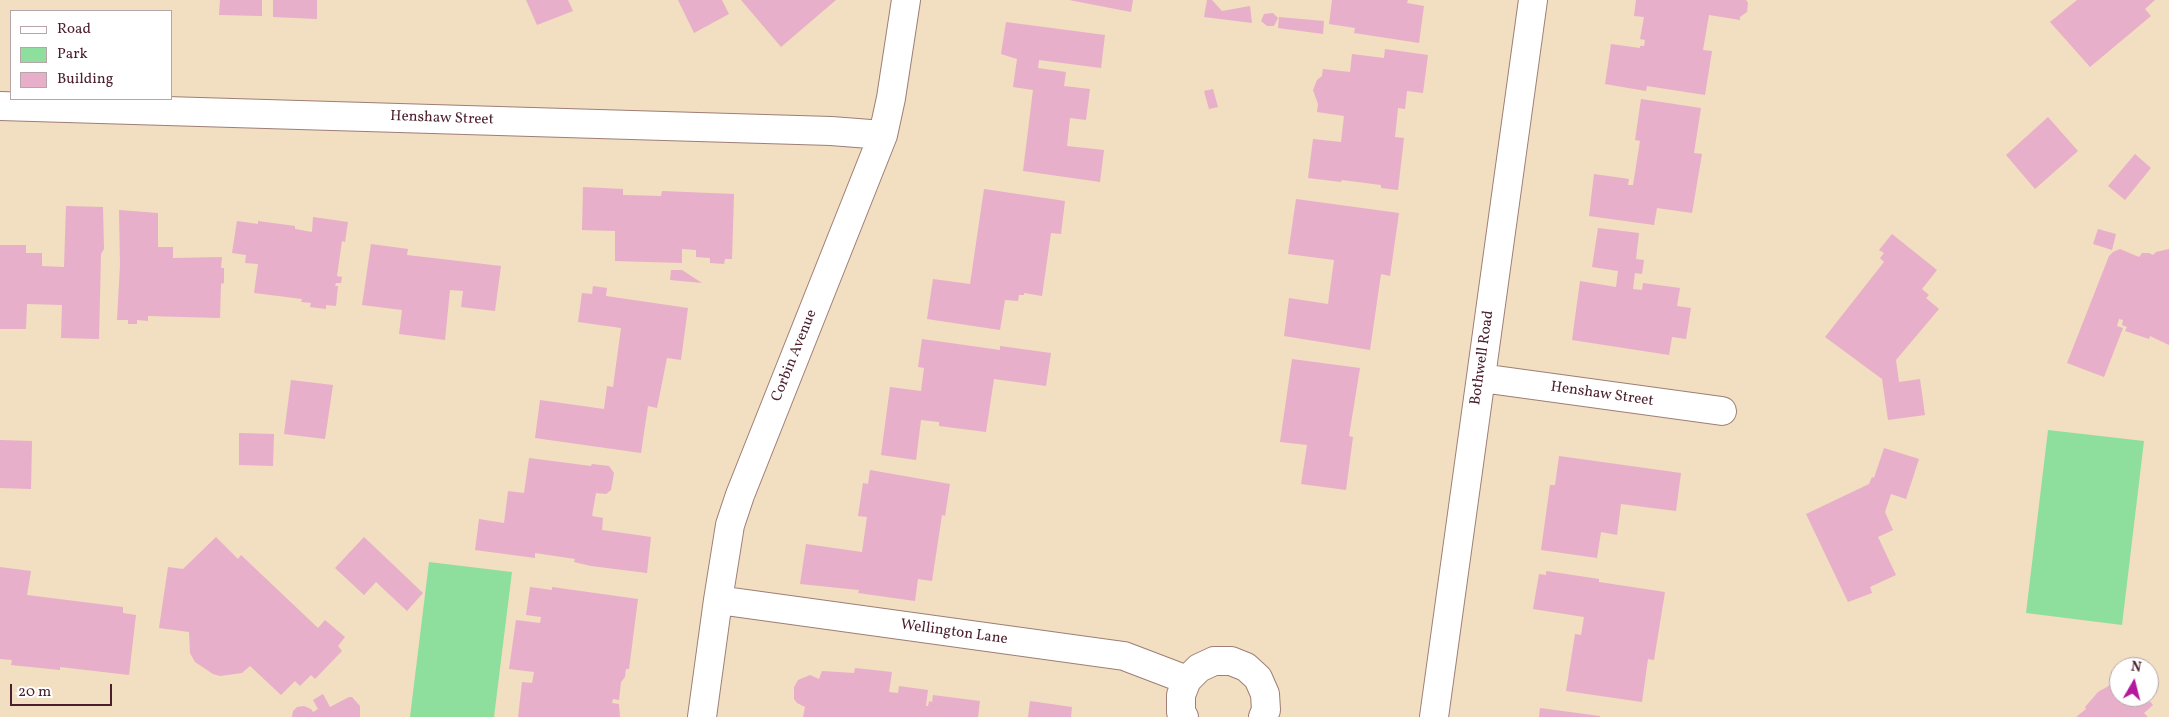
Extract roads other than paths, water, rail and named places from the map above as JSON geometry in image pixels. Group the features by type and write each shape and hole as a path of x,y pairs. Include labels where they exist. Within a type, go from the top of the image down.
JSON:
{"street":[{"name":"Corbin Avenue","path":"702,717 730,525 740,495 883,135 891,98 906,0"},
{"name":"Bothwell Road","path":"1434,717 1533,0"},
{"name":"Henshaw Street","path":"0,106 831,131 883,135"},
{"name":"Henshaw Street","path":"1481,378 1722,411"},
{"name":"Wellington Lane","path":"718,600 1124,656 1187,680"},
{"path":"1184,717 1181,695 1187,680 1198,668 1214,661 1231,661 1246,667 1258,678 1265,694 1266,710 1263,717"}]}
